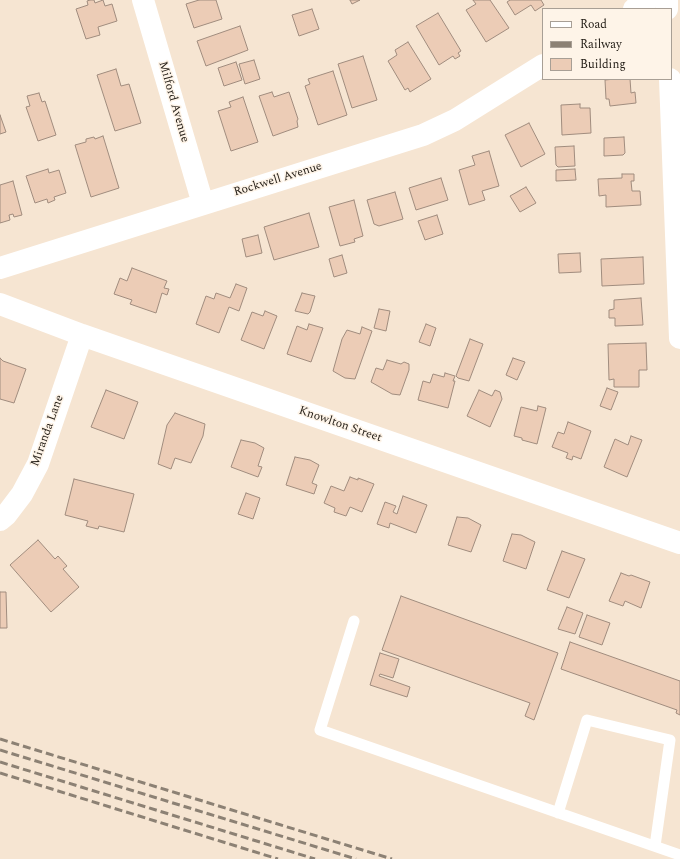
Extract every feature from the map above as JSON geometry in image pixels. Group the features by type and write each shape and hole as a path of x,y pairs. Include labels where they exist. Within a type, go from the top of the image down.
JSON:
{"street":[{"name":"Milford Avenue","path":"144,0 203,204"},
{"path":"636,8 648,0"},
{"name":"Rockwell Avenue","path":"0,268 423,135 455,120 542,66"},
{"path":"670,80 680,338"},
{"name":"Knowlton Street","path":"0,304 82,335 680,543"},
{"name":"Miranda Lane","path":"0,520 6,515 22,494 38,464 82,335"}],"lane":[{"path":"354,621 320,730 680,855"},
{"path":"558,813 587,720 670,740 654,846"}],"building":[{"path":"94,0 95,3 103,0 105,6 112,4 117,21 98,27 100,35 86,39 76,9 88,5 87,1"},
{"path":"199,0 216,0 222,19 194,28 186,4"},
{"path":"350,0 360,0 352,4"},
{"path":"473,0 490,0 509,28 486,42 466,10 476,4"},
{"path":"510,0 541,0 544,5 535,11 531,5 515,15 507,2"},
{"path":"312,9 319,29 299,36 292,15"},
{"path":"438,13 461,51 458,53 460,56 455,59 453,56 439,65 416,26"},
{"path":"240,26 248,50 206,66 197,41"},
{"path":"408,42 431,79 410,92 408,88 405,90 388,61 397,55 395,50"},
{"path":"363,56 377,100 352,108 338,64"},
{"path":"254,60 260,79 245,84 239,64"},
{"path":"236,62 242,80 224,86 218,68"},
{"path":"116,69 121,86 129,84 141,123 115,131 97,75"},
{"path":"333,71 347,115 318,125 305,86 310,84 308,79"},
{"path":"605,80 630,80 631,93 635,92 636,103 610,106 609,99 606,99"},
{"path":"272,92 274,97 289,92 298,119 298,127 273,136 259,96"},
{"path":"39,93 42,102 45,101 56,135 38,141 26,107 30,106 27,96"},
{"path":"243,97 258,142 231,151 218,111 231,107 229,102"},
{"path":"580,104 580,108 590,108 591,133 562,135 561,105"},
{"path":"0,115 6,132 0,134"},
{"path":"529,123 545,154 521,167 505,135"},
{"path":"103,136 119,188 91,197 75,145 86,142 86,139 94,137 95,139"},
{"path":"624,137 625,153 623,155 604,156 604,138"},
{"path":"574,146 575,166 558,167 556,165 555,147"},
{"path":"489,151 499,186 482,191 485,200 469,205 459,170 475,165 472,156"},
{"path":"48,169 49,173 59,170 66,193 54,197 55,200 48,203 47,199 35,203 26,176"},
{"path":"575,169 576,180 556,181 556,170"},
{"path":"622,174 634,174 634,181 631,181 632,191 640,191 641,205 606,207 606,195 599,196 598,179 622,178"},
{"path":"441,178 448,200 416,210 409,188"},
{"path":"13,181 22,215 14,217 13,214 9,215 10,220 0,223 0,185"},
{"path":"526,187 536,203 520,212 510,196"},
{"path":"395,192 403,219 379,226 374,224 367,200"},
{"path":"354,200 363,236 354,239 355,242 340,246 329,207"},
{"path":"309,213 319,247 274,260 264,227"},
{"path":"437,215 443,234 425,240 418,221"},
{"path":"258,235 262,253 246,257 242,239"},
{"path":"580,253 581,272 559,273 558,254"},
{"path":"342,255 347,273 334,277 329,259"},
{"path":"643,257 644,284 602,286 601,259"},
{"path":"132,268 167,281 164,288 169,289 167,295 162,293 156,313 130,304 132,300 114,294 120,278 127,281"},
{"path":"236,284 247,288 239,311 229,307 219,333 196,324 206,296 214,299 216,293 230,298"},
{"path":"302,293 315,296 308,314 295,311"},
{"path":"641,298 643,325 615,326 615,318 609,318 609,310 614,309 614,300"},
{"path":"379,309 390,311 386,331 374,328"},
{"path":"265,311 277,316 264,349 241,340 252,312 263,316"},
{"path":"309,324 323,328 311,362 287,354 297,326 307,330"},
{"path":"426,324 436,328 430,346 419,342"},
{"path":"362,327 372,331 355,379 345,378 333,371 342,339 347,330 360,334"},
{"path":"470,339 483,344 469,381 456,376"},
{"path":"646,343 647,370 639,370 639,387 614,387 614,379 609,380 608,344"},
{"path":"0,358 3,361 26,369 14,403 0,399"},
{"path":"513,358 525,362 517,380 506,375"},
{"path":"387,360 401,364 404,362 409,364 409,370 400,395 392,394 371,382 376,368 383,370"},
{"path":"445,373 455,376 448,408 418,400 423,381 430,383 433,374 444,377"},
{"path":"607,388 618,392 611,410 600,406"},
{"path":"106,390 138,402 124,439 91,427"},
{"path":"479,390 492,396 495,390 500,392 502,399 490,427 467,416"},
{"path":"538,406 546,408 537,444 514,436 521,407 537,411"},
{"path":"175,413 205,424 203,436 191,463 175,458 171,469 158,464 167,425"},
{"path":"568,422 591,431 581,459 573,456 572,460 566,458 568,453 552,447 558,432 564,434"},
{"path":"631,436 642,440 627,477 604,467 615,439 628,445"},
{"path":"241,440 255,443 264,448 258,466 262,467 258,477 231,467"},
{"path":"295,457 310,460 319,465 312,483 317,485 314,494 286,485"},
{"path":"350,477 358,480 358,478 374,484 362,512 350,507 346,516 334,512 335,508 324,503 331,486 344,491"},
{"path":"74,479 134,494 124,532 99,526 98,529 86,526 88,521 65,515"},
{"path":"246,493 260,498 253,519 238,514"},
{"path":"403,496 427,505 416,533 390,523 389,528 377,524 385,502 396,506 393,512 397,514"},
{"path":"457,517 468,518 481,525 471,552 448,545"},
{"path":"512,534 521,535 535,542 526,569 503,561"},
{"path":"38,540 55,559 58,556 67,566 63,569 79,587 51,612 10,565"},
{"path":"562,551 585,559 569,598 547,590"},
{"path":"621,573 650,582 641,608 625,601 623,606 609,601"},
{"path":"0,592 6,592 7,628 0,628"},
{"path":"401,596 558,653 534,720 525,716 530,703 382,650"},
{"path":"567,607 583,613 575,634 558,629"},
{"path":"587,615 610,623 602,645 579,637"},
{"path":"570,642 680,681 680,715 676,713 677,710 561,669"},
{"path":"380,653 399,659 393,678 380,674 379,676 410,687 407,697 370,685"}],"railway":[{"path":"0,739 392,859"},
{"path":"0,750 356,859"},
{"path":"0,762 315,859"},
{"path":"0,773 278,859"}]}
